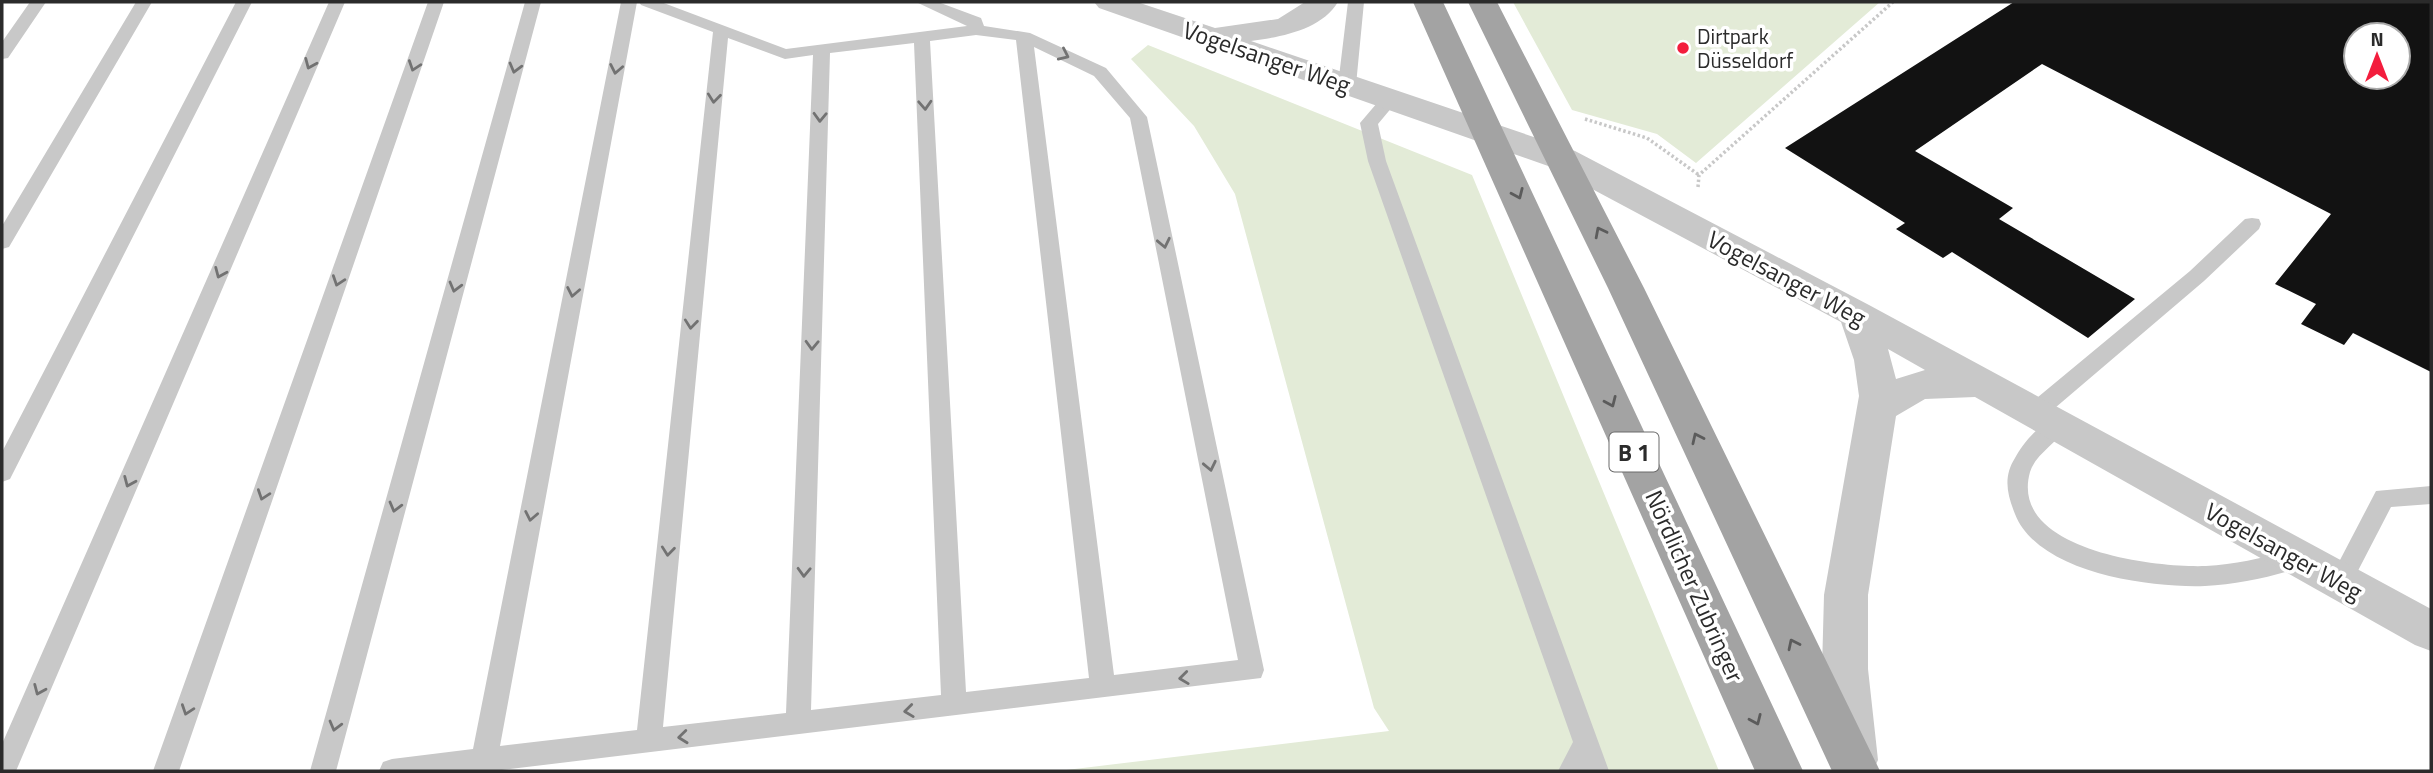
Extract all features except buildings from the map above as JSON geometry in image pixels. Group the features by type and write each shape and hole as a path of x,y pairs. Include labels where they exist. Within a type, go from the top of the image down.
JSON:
{"main road":[{"name":"B 1","path":"1428,2 1490,132"},
{"name":"B 1","path":"1482,2 1609,248 1762,580 1855,770"},
{"name":"Nördlicher Zubringer","path":"1490,132 1779,771"}],"street":[{"path":"1208,36 1286,27 1324,2"},
{"name":"Vogelsanger Weg","path":"1118,3 1563,159 1856,314 2296,559 2431,631"},
{"path":"1855,770 1845,669 1846,595 1878,410 1879,382 1872,352 1856,314"},
{"path":"1878,410 1904,390 1936,381 1982,384"}],"lane":[{"path":"2,54 38,2"},
{"path":"2,242 144,2"},
{"path":"2,473 244,2"},
{"path":"4,771 337,2"},
{"path":"166,771 436,2"},
{"path":"323,771 533,2"},
{"path":"484,760 629,2"},
{"path":"392,771 1252,670 1138,117 1100,72 1024,36 976,30 785,54 647,2"},
{"path":"924,2 975,21 976,30"},
{"path":"1347,85 1356,2"},
{"path":"649,741 721,30"},
{"path":"1024,36 1103,688"},
{"path":"922,37 954,706"},
{"path":"798,724 822,49"},
{"path":"1389,100 1369,123 1377,161 1596,771"},
{"path":"2252,223 2045,419 2020,468 2019,493 2028,519 2068,552 2119,569 2191,576 2245,572 2296,559"},
{"path":"2340,583 2384,498 2431,495"},
{"path":"1570,771 1586,743"}],"path":[{"path":"1694,229 1699,175 1893,2"}],"green space":[{"name":"Dirtpark Düsseldorf","path":"1513,2 1880,2 1696,163 1657,134 1572,110"},
{"path":"1148,45 1472,175 1719,771 1058,771 1389,731 1374,708 1235,194 1194,126 1131,59"}],"place":[{"name":"Dirtpark Düsseldorf","path":"1683,48"}]}
